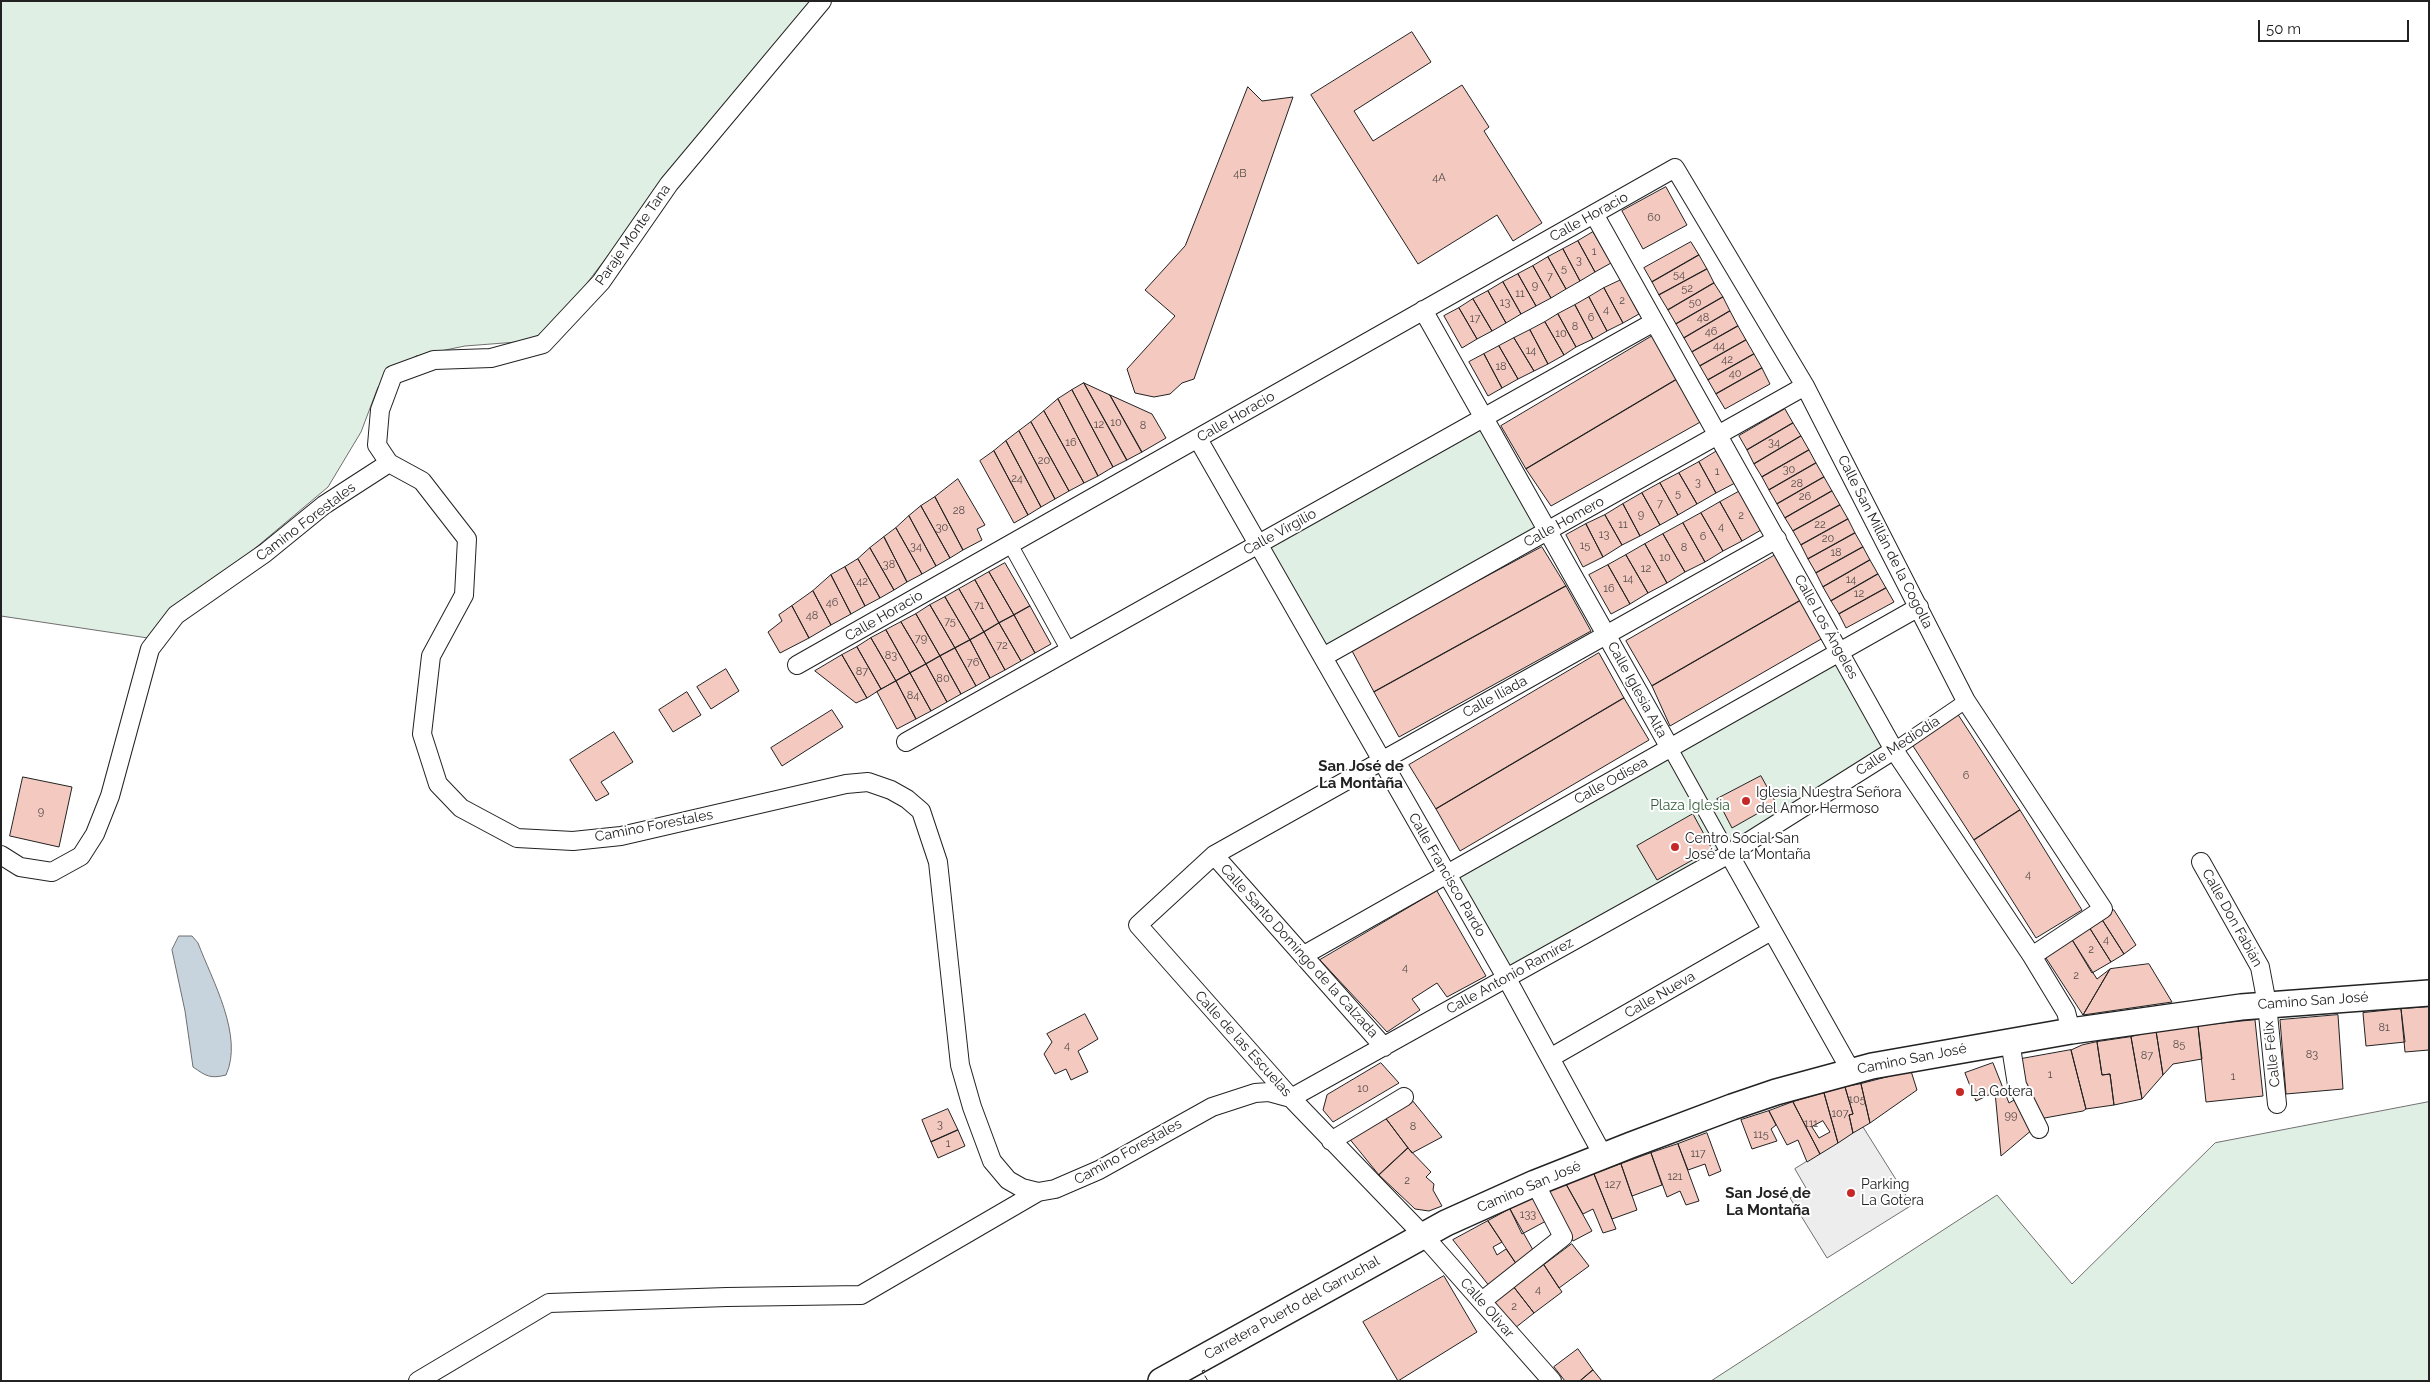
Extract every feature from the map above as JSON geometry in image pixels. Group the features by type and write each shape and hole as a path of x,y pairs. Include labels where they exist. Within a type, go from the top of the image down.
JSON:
{"main road":[{"name":"Camino San José","path":"1423,1235 1536,1183 1604,1156 1732,1107 1851,1071 2071,1031 2267,1004 2429,992"},
{"name":"Carretera Puerto del Garruchal","path":"1161,1381 1423,1235"}],"street":[{"name":"Paraje Monte Tana","path":"389,463 377,445 380,410 393,375 434,360 491,358 543,344 602,282 669,184 822,1"},
{"name":"Calle Horacio","path":"797,665 1676,168"},
{"name":"Calle San Millán de la Cogolla","path":"1676,168 1805,386 1966,701 2103,910 2032,956"},
{"name":"Calle Los Ángeles","path":"1594,214 1894,750 2032,956 2066,1012 2071,1031"},
{"name":"Calle Iglesia Alta","path":"1423,310 1851,1071"},
{"name":"Calle Virgilio","path":"906,742 1654,322"},
{"name":"Calle Homero","path":"1323,657 1805,386"},
{"name":"Calle Francisco Pardo","path":"1198,438 1507,979 1604,1156"},
{"name":"Camino Forestales","path":"1,856 20,867 52,872 81,856 95,834 110,796 150,649 176,615 265,553 324,505 389,463 422,481 467,539 464,595 431,656 422,734 438,784 461,808 516,838 573,841 621,836 846,784 868,782 891,790 907,799 920,811 938,862 960,1065 972,1107 992,1161 1008,1180 1022,1188 1038,1192 1055,1189 1075,1182 1192,1117 1241,1096 1268,1092 1291,1098"},
{"name":"Calle Ilíada","path":"1214,855 1777,539"},
{"path":"1010,544 1069,651"},
{"name":"Calle Odisea","path":"1304,956 1447,873 1919,607"},
{"name":"Calle Mediodía","path":"1729,854 1894,750 1966,701"},
{"name":"Calle Antonio Ramírez","path":"1291,1098 1729,854"},
{"name":"Calle Santo Domingo de la Calzada","path":"1214,855 1384,1047"},
{"name":"Calle de las Escuelas","path":"1214,855 1138,925 1291,1098 1423,1235"},
{"name":"Calle Don Fabián","path":"2201,862 2256,957 2264,979 2267,1004"},
{"name":"Calle Nueva","path":"1550,1058 1771,931"},
{"name":"Calle Félix","path":"2267,1004 2277,1104"},
{"path":"2010,1041 2017,1085 2039,1129"},
{"path":"1331,1141 1404,1097"},
{"path":"1482,1301 1563,1237 1536,1183"},
{"path":"418,1381 549,1303 728,1296 861,1295 1038,1192"},
{"name":"Calle Olivar","path":"1423,1235 1552,1381"}],"green space":[{"path":"1,1 812,1 619,241 559,320 530,341 465,346 416,356 378,387 361,432 328,487 148,638 1,616"},
{"path":"1483,418 1547,531 1323,657 1259,544"},
{"name":"Plaza Iglesia","path":"1841,651 1894,750 1507,979 1447,873"},
{"path":"2429,1102 2429,1381 1711,1381 1997,1195 2072,1284 2215,1143"}],"shaded area":[{"path":"179,936 192,936 198,943 224,1008 231,1043 231,1060 226,1075 208,1076 193,1067 185,1011 172,950"},
{"name":"Parking La Gotera","path":"1863,1127 1912,1205 1827,1258 1790,1198 1806,1188 1795,1169"}],"building":[{"path":"1412,32 1431,62 1354,111 1373,141 1462,85 1489,127 1484,131 1542,223 1513,241 1497,215 1418,264 1311,95"},
{"path":"1248,87 1262,101 1293,97 1194,379 1182,383 1170,394 1154,397 1135,393 1127,369 1175,316 1145,290 1185,246"},
{"path":"1666,187 1687,225 1643,249 1622,211"},
{"path":"1593,232 1611,263 1595,272 1578,241"},
{"path":"1578,241 1595,272 1580,281 1563,249"},
{"path":"1691,242 1699,255 1652,282 1644,268"},
{"path":"1563,249 1580,281 1566,289 1548,257"},
{"path":"1699,255 1707,269 1659,295 1652,282"},
{"path":"1548,257 1566,289 1551,298 1533,266"},
{"path":"1533,266 1551,298 1536,306 1518,274"},
{"path":"1707,269 1714,283 1668,310 1659,295"},
{"path":"1518,274 1536,306 1521,314 1503,282"},
{"path":"1621,280 1639,314 1623,323 1604,288"},
{"path":"1503,282 1521,314 1506,323 1488,291"},
{"path":"1714,283 1723,297 1676,324 1668,310"},
{"path":"1604,288 1623,323 1607,331 1589,297"},
{"path":"1488,291 1506,323 1492,331 1473,299"},
{"path":"1589,297 1607,331 1593,339 1575,305"},
{"path":"1723,297 1730,311 1684,338 1676,324"},
{"path":"1473,299 1492,331 1477,339 1459,308"},
{"path":"1575,305 1593,339 1576,347 1558,314"},
{"path":"1459,308 1477,339 1462,348 1444,316"},
{"path":"1730,311 1738,326 1692,352 1684,338"},
{"path":"1558,314 1576,347 1564,355 1545,322"},
{"path":"1545,322 1564,355 1548,364 1530,330"},
{"path":"1738,326 1746,340 1700,366 1692,352"},
{"path":"1530,330 1548,364 1534,371 1514,338"},
{"path":"1654,335 1679,378 1526,469 1501,426"},
{"path":"1514,338 1534,371 1518,379 1499,346"},
{"path":"1746,340 1754,354 1708,380 1700,366"},
{"path":"1499,346 1518,379 1502,388 1484,354"},
{"path":"1484,354 1502,388 1488,396 1469,362"},
{"path":"1754,354 1762,368 1716,394 1708,380"},
{"path":"1762,368 1770,384 1725,409 1716,394"},
{"path":"1679,378 1704,420 1551,506 1526,469"},
{"path":"1084,383 1127,460 1113,467 1072,390"},
{"path":"1084,383 1110,395 1142,452 1127,460"},
{"path":"1072,390 1113,467 1098,476 1058,399"},
{"path":"1110,395 1152,414 1166,438 1142,452"},
{"path":"1058,399 1098,476 1084,483 1044,411"},
{"path":"1785,409 1793,423 1747,450 1739,436"},
{"path":"1044,411 1084,483 1069,491 1031,422"},
{"path":"1031,422 1069,491 1055,499 1019,431"},
{"path":"1793,423 1801,436 1754,464 1747,450"},
{"path":"1019,431 1055,499 1041,507 1006,441"},
{"path":"1801,436 1809,450 1762,477 1754,464"},
{"path":"1006,441 1041,507 1028,515 994,451"},
{"path":"1809,450 1816,463 1769,490 1762,477"},
{"path":"994,451 1028,515 1014,523 980,461"},
{"path":"1717,451 1735,483 1716,493 1699,462"},
{"path":"1699,462 1716,493 1697,504 1679,473"},
{"path":"1816,463 1824,477 1777,504 1769,490"},
{"path":"1679,473 1697,504 1678,515 1660,483"},
{"path":"1824,477 1832,491 1785,518 1777,504"},
{"path":"958,479 985,525 977,529 982,540 963,550 935,497"},
{"path":"1660,483 1678,515 1660,525 1642,493"},
{"path":"1740,491 1761,530 1742,541 1720,502"},
{"path":"1832,491 1840,505 1793,531 1785,518"},
{"path":"1642,493 1660,525 1640,536 1623,504"},
{"path":"935,497 963,550 950,558 921,506"},
{"path":"1720,502 1742,541 1723,551 1701,513"},
{"path":"1623,504 1640,536 1622,545 1605,515"},
{"path":"1840,505 1848,519 1801,545 1793,531"},
{"path":"921,506 950,558 936,566 909,516"},
{"path":"1701,513 1723,551 1705,562 1683,523"},
{"path":"1605,515 1622,545 1603,557 1586,524"},
{"path":"909,516 936,566 922,574 896,528"},
{"path":"1848,519 1855,533 1808,559 1801,545"},
{"path":"1683,523 1705,562 1685,572 1663,534"},
{"path":"1586,524 1603,557 1583,567 1566,535"},
{"path":"896,528 922,574 907,582 884,537"},
{"path":"1855,533 1863,547 1816,573 1808,559"},
{"path":"1663,534 1685,572 1667,583 1645,544"},
{"path":"884,537 907,582 894,590 870,548"},
{"path":"1645,544 1667,583 1648,593 1626,555"},
{"path":"1542,547 1566,586 1374,692 1351,649"},
{"path":"1863,547 1870,560 1823,587 1816,573"},
{"path":"870,548 894,590 880,598 858,559"},
{"path":"1777,554 1803,599 1652,686 1626,641"},
{"path":"1626,555 1648,593 1630,604 1608,565"},
{"path":"858,559 880,598 865,606 845,567"},
{"path":"1870,560 1878,574 1831,601 1823,587"},
{"path":"1005,563 1030,606 1014,615 989,572"},
{"path":"1608,565 1630,604 1611,614 1589,575"},
{"path":"845,567 865,606 851,614 831,575"},
{"path":"989,572 1014,615 999,623 975,580"},
{"path":"1878,574 1886,588 1839,614 1831,601"},
{"path":"831,575 851,614 831,625 813,591"},
{"path":"975,580 999,623 984,632 959,589"},
{"path":"1566,586 1591,631 1399,737 1374,692"},
{"path":"1886,588 1894,602 1846,628 1839,614"},
{"path":"959,589 984,632 970,640 945,597"},
{"path":"813,591 831,625 809,638 792,606"},
{"path":"945,597 970,640 955,648 930,605"},
{"path":"1803,599 1823,638 1670,726 1652,686"},
{"path":"930,605 955,648 940,656 916,614"},
{"path":"792,606 809,638 780,653 768,632 782,621 779,615"},
{"path":"1030,606 1051,644 1035,653 1014,615"},
{"path":"916,614 940,656 926,664 901,622"},
{"path":"1014,615 1035,653 1021,661 999,623"},
{"path":"901,622 926,664 910,673 886,630"},
{"path":"999,623 1021,661 1005,670 984,632"},
{"path":"886,630 910,673 896,681 871,638"},
{"path":"984,632 1005,670 990,678 970,640"},
{"path":"871,638 896,681 881,689 857,647"},
{"path":"970,640 990,678 976,686 955,648"},
{"path":"857,647 881,689 867,698 842,655"},
{"path":"955,648 976,686 961,694 940,656"},
{"path":"1599,653 1624,698 1436,809 1409,765"},
{"path":"842,655 867,698 856,703 815,671"},
{"path":"940,656 961,694 947,702 926,664"},
{"path":"926,664 947,702 931,711 910,673"},
{"path":"726,669 739,691 711,709 697,687"},
{"path":"910,673 931,711 916,719 896,681"},
{"path":"896,681 916,719 897,729 877,692"},
{"path":"687,692 701,715 673,732 659,710"},
{"path":"1624,698 1649,740 1460,851 1436,809"},
{"path":"832,710 843,727 782,766 771,748"},
{"path":"1957,713 2020,810 1974,840 1911,743"},
{"path":"614,732 633,762 601,782 609,794 596,801 570,760"},
{"name":"Iglesia Nuestra Señora del Amor Hermoso","path":"1761,776 1776,803 1732,828 1717,799"},
{"path":"23,777 72,787 59,847 10,836"},
{"path":"2020,810 2082,910 2036,938 1974,840"},
{"name":"Centro Social San José de la Montaña","path":"1693,814 1712,849 1657,880 1637,846"},
{"path":"1437,891 1486,976 1447,997 1437,983 1412,999 1420,1010 1387,1032 1320,960"},
{"path":"2114,910 2136,945 2124,954 2101,918"},
{"path":"2101,918 2124,954 2111,962 2089,927"},
{"path":"2089,927 2111,962 2092,973 2071,938"},
{"path":"2071,938 2097,979 2110,969 2083,1015 2044,955"},
{"path":"2149,964 2172,1002 2083,1015 2110,969"},
{"path":"2429,1007 2429,1050 2405,1052 2401,1009"},
{"path":"2401,1009 2405,1042 2366,1046 2363,1013"},
{"path":"1085,1014 1098,1039 1078,1051 1088,1072 1071,1080 1066,1069 1055,1074 1044,1054 1052,1042 1047,1034"},
{"path":"2338,1015 2343,1089 2286,1094 2280,1020"},
{"path":"2255,1020 2263,1096 2206,1102 2198,1026"},
{"path":"2198,1026 2202,1059 2173,1064 2163,1075 2156,1031"},
{"path":"2156,1031 2163,1075 2142,1099 2131,1037"},
{"path":"2131,1037 2142,1099 2114,1105 2110,1074 2102,1075 2097,1042"},
{"path":"2097,1042 2102,1075 2110,1074 2114,1105 2086,1109 2071,1050 2082,1045"},
{"path":"2071,1050 2086,1109 2039,1119 2025,1091 2021,1059"},
{"path":"1381,1063 1399,1083 1333,1122 1323,1110 1327,1095"},
{"path":"1993,1063 2009,1103 2014,1100 2033,1129 2001,1156 1995,1092 1976,1101 1965,1073"},
{"path":"1911,1071 1917,1090 1870,1123 1861,1084"},
{"path":"1861,1084 1870,1123 1853,1133 1849,1115 1853,1114 1845,1087"},
{"path":"1845,1087 1853,1114 1849,1115 1853,1133 1838,1143 1824,1093"},
{"path":"1824,1093 1838,1143 1820,1154 1793,1102","holes":["1823,1121 1830,1132 1819,1138 1812,1127"]},
{"path":"1412,1100 1442,1137 1412,1153 1384,1116"},
{"path":"1793,1102 1820,1154 1807,1162 1798,1140 1787,1145 1769,1111"},
{"path":"948,1109 958,1130 931,1142 922,1120"},
{"path":"1769,1111 1776,1125 1771,1129 1777,1141 1752,1149 1741,1120"},
{"path":"1384,1116 1408,1148 1379,1175 1348,1137"},
{"path":"958,1130 965,1146 938,1158 931,1142"},
{"path":"1707,1133 1721,1171 1709,1176 1705,1164 1688,1170 1678,1144"},
{"path":"1678,1144 1699,1201 1686,1205 1680,1191 1667,1197 1651,1153"},
{"path":"1408,1148 1431,1172 1426,1177 1434,1184 1433,1190 1442,1206 1429,1211 1415,1209 1379,1175"},
{"path":"1651,1153 1662,1185 1632,1196 1621,1164"},
{"path":"1621,1164 1637,1210 1612,1219 1594,1174"},
{"path":"1594,1174 1616,1229 1603,1233 1593,1209 1583,1214 1566,1184"},
{"path":"1566,1184 1592,1231 1573,1241 1547,1192"},
{"path":"1533,1197 1546,1221 1522,1234 1510,1209"},
{"path":"1510,1209 1533,1250 1517,1265 1488,1221"},
{"path":"1488,1221 1502,1242 1493,1247 1497,1255 1506,1249 1517,1265 1490,1287 1453,1240"},
{"path":"1572,1244 1589,1266 1559,1288 1544,1265"},
{"path":"1544,1265 1562,1292 1534,1313 1513,1286"},
{"path":"1444,1276 1477,1332 1398,1381 1363,1322"},
{"path":"1513,1286 1534,1313 1515,1328 1494,1301"},
{"path":"1578,1349 1593,1370 1580,1381 1565,1381 1554,1367"},
{"path":"1593,1370 1602,1381 1580,1381"}],"fence":[{"path":"1205,1370 1202,1371 1208,1381"}],"place":[{"name":"Iglesia Nuestra Señora del Amor Hermoso","path":"1746,801"},
{"name":"Centro Social San José de la Montaña","path":"1675,847"},
{"name":"La Gotera","path":"1960,1092"},
{"name":"Parking La Gotera","path":"1851,1193"}],"district":[{"name":"San José de La Montaña","path":"1361,774"},
{"name":"San José de La Montaña","path":"1768,1202"}]}
